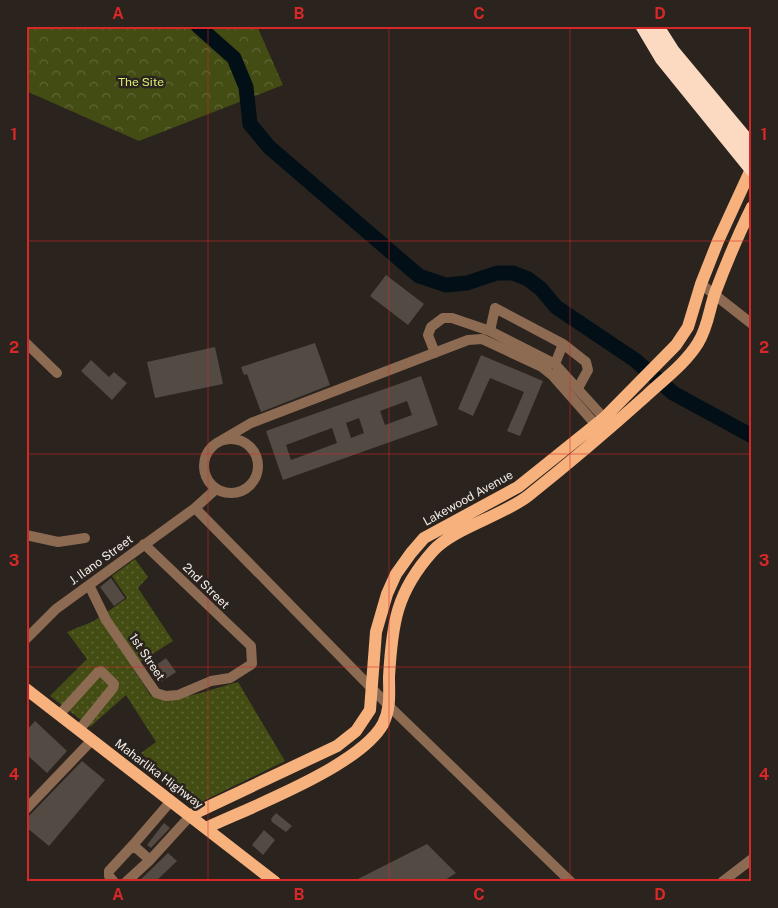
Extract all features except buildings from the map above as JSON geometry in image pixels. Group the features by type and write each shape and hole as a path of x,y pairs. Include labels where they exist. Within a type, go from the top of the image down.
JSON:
{"highway":[{"path":"642,26 676,46 752,137"},
{"path":"656,33 672,51 752,158"},
{"path":"656,33 662,58 752,168"},
{"path":"707,97 752,148"}],"main road":[{"name":"Lakewood Avenue","path":"191,815 337,746 356,731 370,710 376,632 386,594 396,574 424,538 518,487 600,421 667,355 688,327 701,284 752,168"},
{"path":"206,828 335,766 363,749 383,724 390,707 392,636 399,603 415,572 435,548 462,531 517,505 589,448 680,366 698,343 707,324 714,294 752,208"},
{"name":"Maharlika Highway","path":"26,690 191,815 275,882"}],"street":[{"path":"701,284 752,324"},
{"path":"490,331 495,308 563,344 586,362 588,370 578,388"},
{"path":"435,353 428,335 431,328 444,318 452,318 490,331 555,364 578,388 600,421"},
{"path":"222,440 232,438 250,446 256,454 257,474 245,490 225,493 209,483 203,467 208,450 222,440 251,423 468,340 482,339 532,360 552,375 600,421"},
{"path":"26,342 57,373"},
{"path":"555,364 563,344"},
{"path":"250,446 251,423"},
{"name":"J. Ilano Street","path":"26,639 56,609 195,508 216,489"},
{"path":"195,508 390,707 572,882"},
{"path":"26,535 58,542 85,538"},
{"name":"2nd Street","path":"144,544 250,646"},
{"name":"1st Street","path":"89,585 102,607 106,620 156,693 166,696 178,696 211,681 230,678 252,664 250,646"},
{"path":"59,715 101,671 114,684 113,688 79,730"},
{"path":"26,808 92,740"},
{"path":"114,882 109,876 109,871 171,801"},
{"path":"126,882 150,860 191,815"},
{"path":"133,845 150,860"},
{"path":"722,882 752,859"}],"green space":[{"name":"The Site","path":"26,26 257,26 283,85 139,141 26,91"},
{"path":"135,559 148,577 138,588 173,641 132,667 151,696 162,698 183,697 238,682 285,761 199,803 141,753 156,742 126,695 90,727 50,696 87,659 67,632 94,621 127,598 112,576"}],"waterway":[{"path":"198,26 234,58 246,87 250,124 269,147 419,276 446,285 467,283 497,273 513,273 528,279 541,289 556,307 635,360 673,393 752,436"}]}
